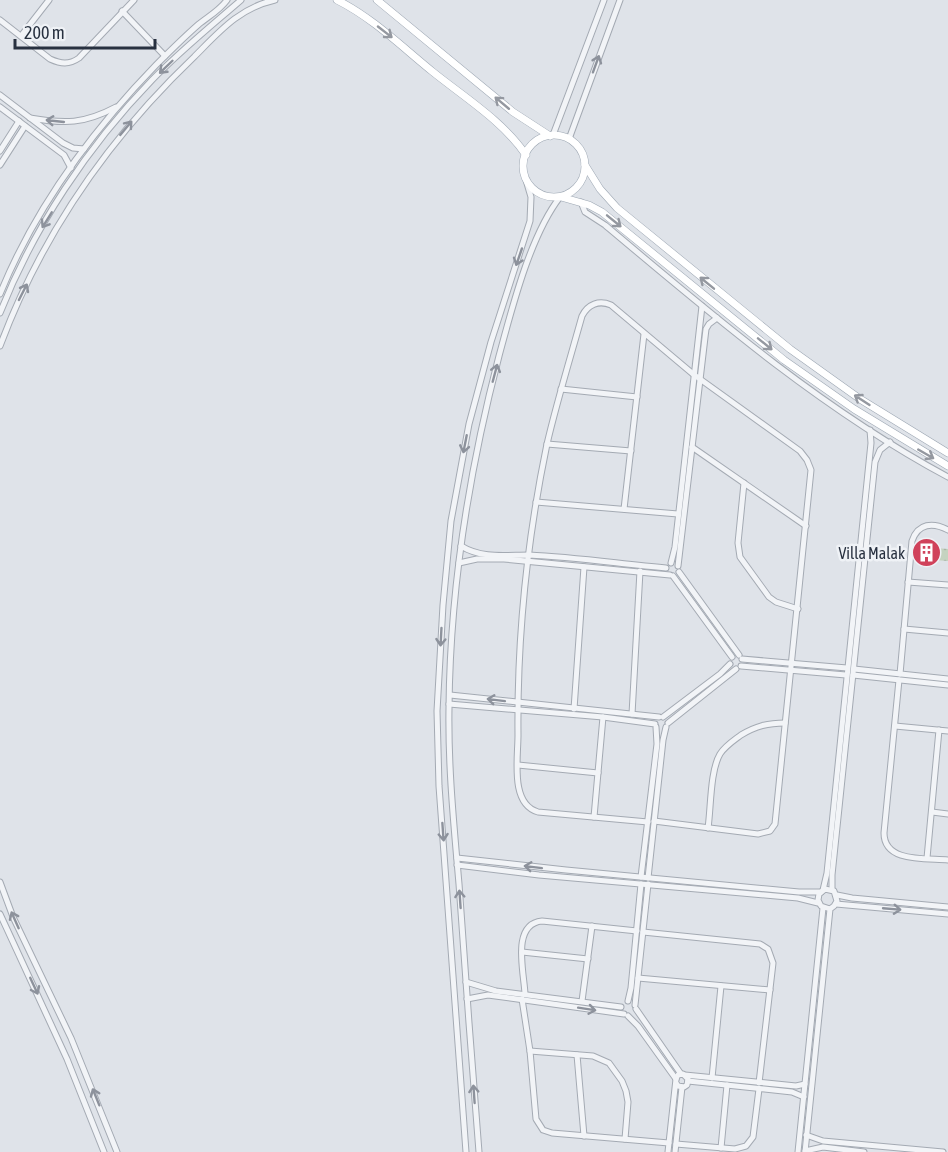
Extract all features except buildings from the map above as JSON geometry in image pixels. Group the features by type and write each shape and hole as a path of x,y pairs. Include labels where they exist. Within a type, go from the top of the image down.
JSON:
{"main road":[{"path":"337,0 386,32 510,135 526,155"},
{"path":"377,0 513,112 552,136 569,139 580,150 585,165 600,189 617,208 773,336 861,399 948,453"},
{"path":"552,136 536,142 526,155 523,167 526,180 533,189 543,195 581,202 608,216 809,378 901,439 948,466"},
{"path":"561,197 577,188 584,177 585,165"},
{"path":"714,316 717,306"}],"street":[{"path":"21,36 49,0"},
{"path":"0,20 53,60 68,63 79,58 134,0"},
{"path":"0,294 28,235 84,149 165,56 220,8 226,0"},
{"path":"0,313 20,267 38,234 101,138 154,79 241,0"},
{"path":"0,346 20,298 50,239 93,169 165,84 218,33 238,15 254,6 275,0"},
{"path":"552,136 604,0"},
{"path":"569,139 620,0"},
{"path":"220,8 225,14"},
{"path":"122,11 165,56"},
{"path":"212,25 218,33"},
{"path":"571,88 586,92"},
{"path":"0,95 67,146 84,149"},
{"path":"29,118 55,122 78,122 103,114 120,105"},
{"path":"0,107 62,153 71,168"},
{"path":"0,151 19,121"},
{"path":"0,165 25,126"},
{"path":"62,153 66,152 67,146"},
{"path":"466,1152 439,786 437,711 443,591 455,497 471,414 528,229 531,205 526,180"},
{"path":"479,1152 452,785 449,704 454,607 468,498 489,396 523,279 539,233 545,219 561,197"},
{"path":"581,202 588,214 605,225 714,316 788,373 870,430 948,477"},
{"path":"528,229 539,233"},
{"path":"512,275 523,279"},
{"path":"599,303 611,305 644,334 700,380 800,451 807,460 812,478 776,820 773,828 766,833 758,834 651,820 538,812 529,808 520,796 518,703 521,632 528,558 547,444 561,389 582,316 592,305 599,303"},
{"path":"669,565 674,551 702,306"},
{"path":"675,572 706,330 714,316"},
{"path":"624,509 644,334"},
{"path":"561,389 637,397"},
{"path":"803,1152 824,906 818,896 822,891 827,873 842,746 857,604 871,443 870,430"},
{"path":"857,604 876,458 882,447 890,442"},
{"path":"547,444 631,451"},
{"path":"692,447 806,526"},
{"path":"744,483 738,543 740,557 769,597 776,603 798,609"},
{"path":"455,497 461,501 468,498"},
{"path":"536,502 678,514"},
{"path":"452,522 459,520 465,523"},
{"path":"948,530 932,524 917,531 912,541 884,833 885,842 890,850 898,855 948,860"},
{"path":"461,546 471,552 494,556 669,565 740,662"},
{"path":"459,563 477,559 528,558 584,567 675,572"},
{"path":"669,565 675,572"},
{"path":"574,709 584,567"},
{"path":"632,714 640,571"},
{"path":"908,582 948,585"},
{"path":"713,624 732,657 740,662"},
{"path":"904,629 948,633"},
{"path":"621,1007 628,1001 637,963 651,820 657,744 656,726 661,717 720,674 730,664 732,657"},
{"path":"449,704 603,717 656,726 661,730 740,662"},
{"path":"730,664 740,662 850,672 948,685"},
{"path":"899,677 948,679"},
{"path":"450,695 661,717 667,725"},
{"path":"594,817 603,717"},
{"path":"708,828 715,766 721,753 731,742 754,728 766,724 785,723"},
{"path":"651,820 667,725"},
{"path":"895,726 948,731"},
{"path":"927,858 939,730"},
{"path":"836,904 834,892 842,746"},
{"path":"518,765 598,773"},
{"path":"932,812 948,814"},
{"path":"457,858 565,874"},
{"path":"457,865 741,890 834,892 852,898 948,907"},
{"path":"0,882 75,1048 117,1152"},
{"path":"741,890 798,898 824,906 836,904 948,914"},
{"path":"0,914 67,1059 104,1152"},
{"path":"537,921 592,926 764,946 768,949 773,958 754,1131 750,1142 741,1148 721,1148 584,1136 547,1132 537,1123 523,997 522,936 531,923 537,921"},
{"path":"582,1000 592,926"},
{"path":"452,948 458,950 463,947"},
{"path":"522,952 588,959"},
{"path":"467,999 488,995 523,997 626,1015 634,1013 638,978 637,963"},
{"path":"453,974 459,970 465,972"},
{"path":"638,978 770,990"},
{"path":"466,982 523,997"},
{"path":"712,1078 722,986"},
{"path":"561,1002 582,1000 621,1007 638,1026 682,1087"},
{"path":"628,1001 635,1007 688,1081 759,1086 805,1084"},
{"path":"803,1152 805,1084 815,1022"},
{"path":"530,1051 593,1056 606,1061 613,1067 628,1097 625,1139"},
{"path":"577,1054 584,1136"},
{"path":"675,1152 672,1143 676,1081 683,1075 759,1086 804,1097"},
{"path":"682,1087 687,1085 688,1081"},
{"path":"721,1148 727,1085"},
{"path":"668,1152 672,1143 682,1087"},
{"path":"806,1135 823,1141 878,1149 943,1152"},
{"path":"803,1152 823,1147 864,1152"}],"green space":[{"path":"935,548 948,549 948,561 934,560"}],"place":[{"name":"Villa Malak","path":"926,553"}]}
